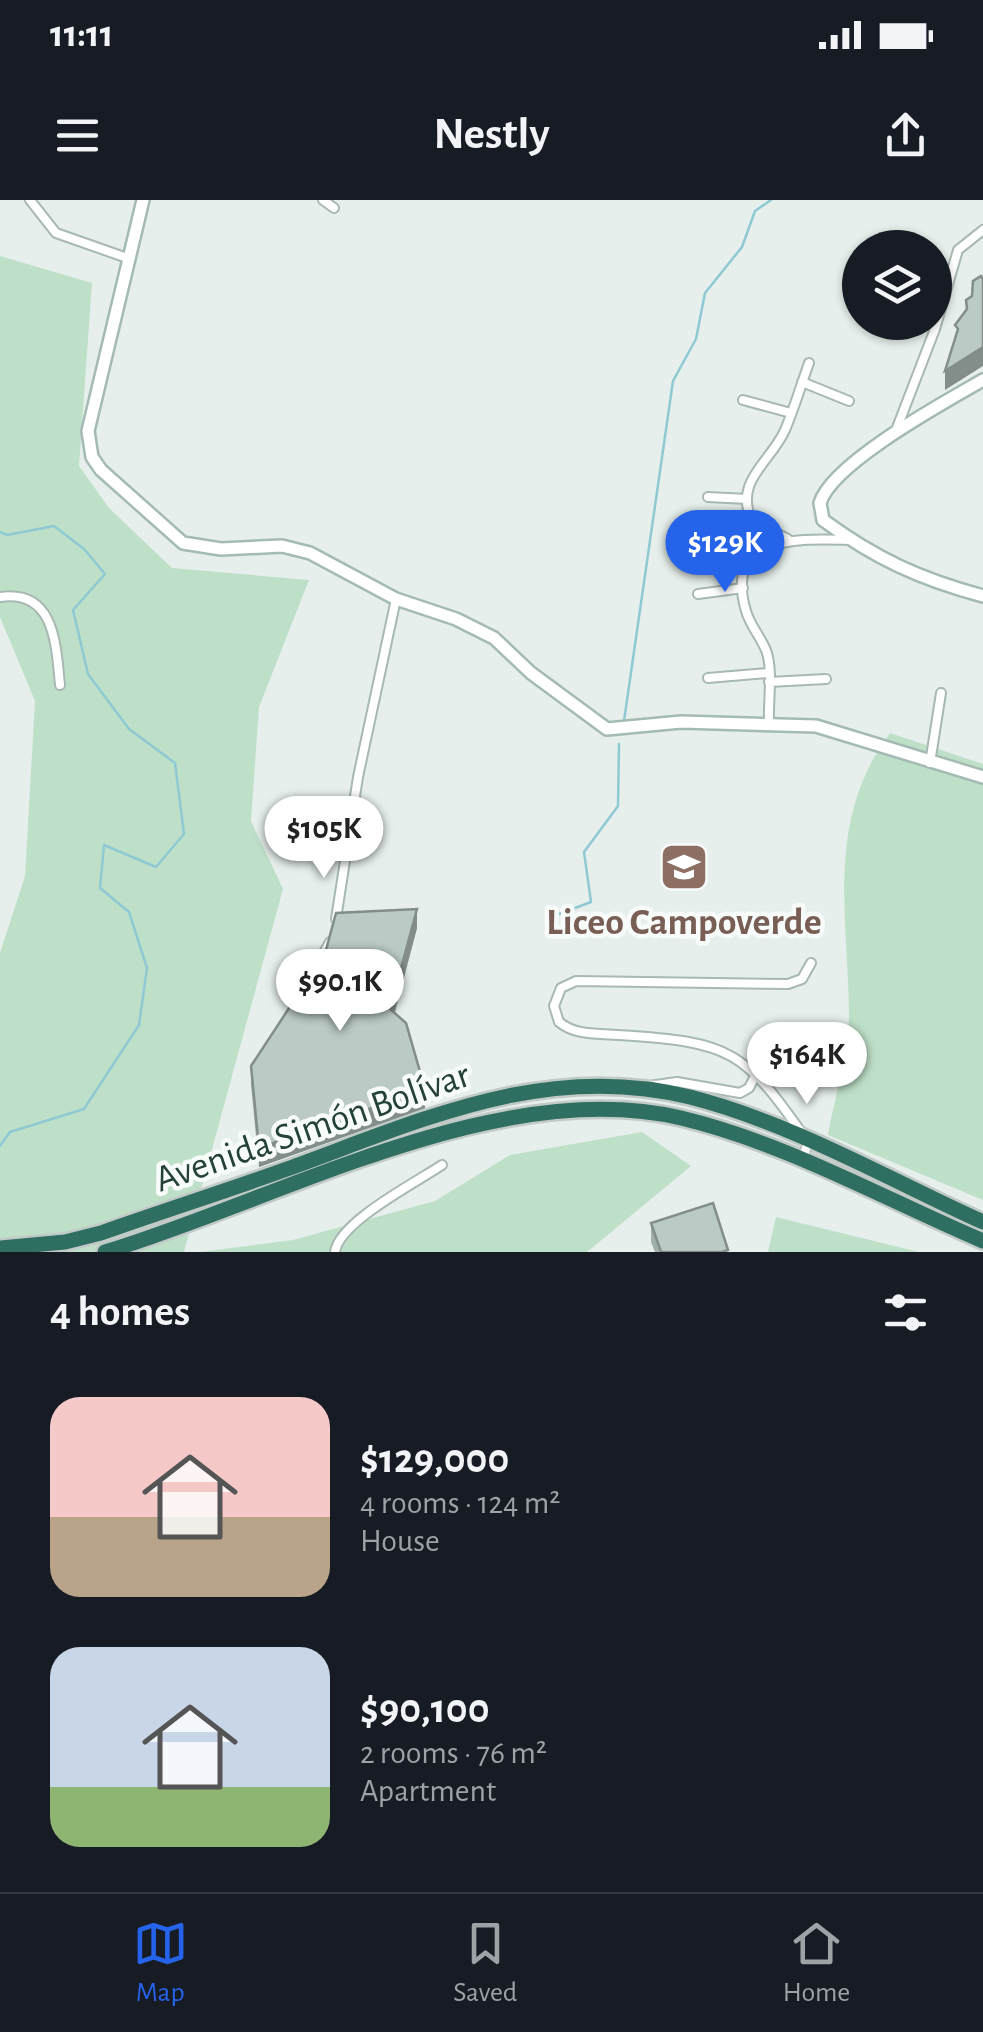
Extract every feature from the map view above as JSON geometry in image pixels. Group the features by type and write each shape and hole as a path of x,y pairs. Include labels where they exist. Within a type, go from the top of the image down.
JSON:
{"highway":[{"name":"Avenida Simón Bolívar","path":"0,1248 65,1242 101,1233 427,1115 548,1088 645,1088 720,1106 983,1222"},
{"name":"Avenida Simón Bolívar","path":"105,1252 435,1138 500,1118 560,1110 632,1110 723,1129 983,1241"}],"street":[{"path":"30,200 56,233 130,258"},
{"path":"143,200 88,431 88,448 101,470 183,543 198,548 296,550 396,599 456,618 494,638 531,672 607,728 680,722 769,723 845,733 930,764 983,777"},
{"path":"323,200 334,208"},
{"path":"895,433 935,329 958,250 983,230"},
{"path":"788,539 752,521 747,499 753,472 777,445 809,363"},
{"path":"983,380 895,433 821,498 824,520 850,540 921,579 983,596"},
{"path":"802,382 849,401"},
{"path":"743,400 791,413"},
{"path":"708,497 747,499"},
{"path":"769,723 768,656 745,609 743,588 755,553 788,539 850,540"},
{"path":"698,594 743,588"},
{"path":"0,597 28,598 43,608 54,633 60,685"},
{"path":"293,1014 324,955 338,912 358,777 396,599"},
{"path":"708,678 826,679"},
{"path":"930,764 941,693"},
{"path":"801,1162 808,1142 757,1072 735,1056 683,1040 568,1029 559,1022 554,1006 561,988 576,981 788,984 802,979 811,963"},
{"path":"645,1088 662,1081 740,1093 749,1088 757,1072"},
{"path":"284,1150 288,1168"},
{"path":"334,1252 338,1238 356,1222 442,1166"}],"green space":[{"path":"0,256 92,283 79,466 109,508 172,568 309,580 259,707 251,821 283,889 184,1252 0,1252 0,953 25,876 35,701 0,617"},
{"path":"890,733 983,764 983,1200 828,1135 849,1014 844,904 848,834 870,766"},
{"path":"642,1132 691,1166 587,1252 200,1252 293,1240 435,1201 510,1155"},
{"path":"776,1217 919,1252 768,1252"}],"building":[{"path":"981,276 983,347 945,371 958,329 955,325 967,309 973,281"},
{"path":"417,909 390,1009 406,1023 425,1089 259,1148 251,1066 297,996 317,983 336,913"},
{"path":"713,1203 728,1250 661,1252 651,1223"}],"waterway":[{"path":"624,721 673,381 696,339 705,293 742,247 755,211 771,200"},
{"path":"0,532 7,535 54,526 84,549 105,574 73,610 88,674 129,729 175,763 184,834 156,867 104,845 100,888 129,912 147,968 139,1025 84,1109 10,1132 0,1146"},
{"path":"559,914 591,902 584,852 618,806 619,744"}],"place":[{"name":"Liceo Campoverde","path":"684,867"}]}
